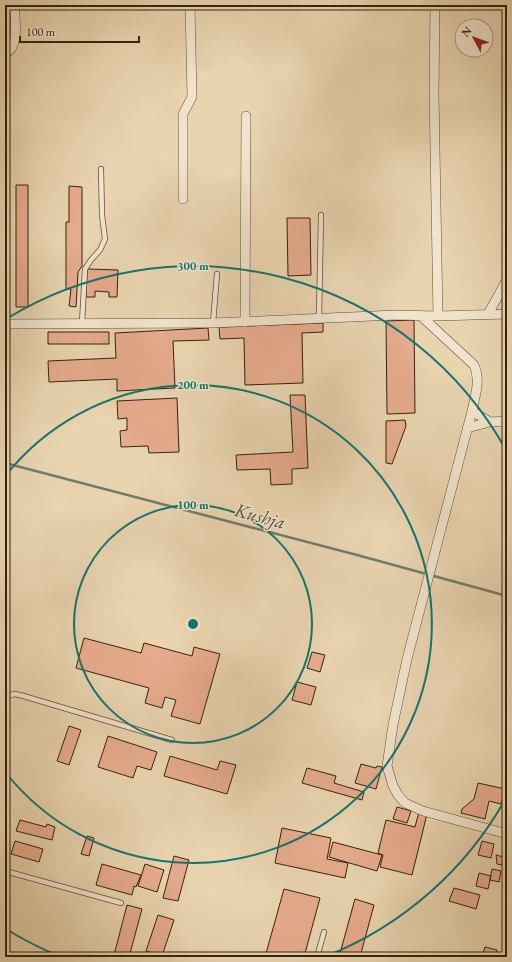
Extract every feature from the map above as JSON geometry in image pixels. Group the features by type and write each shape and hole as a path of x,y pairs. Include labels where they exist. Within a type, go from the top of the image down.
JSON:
{"street":[{"path":"5,53 10,51 15,40 14,5"},
{"path":"183,199 183,114 192,97 190,5"},
{"path":"435,5 434,93 438,316"},
{"path":"245,322 246,116"},
{"path":"488,314 507,280"},
{"path":"5,324 213,323 396,315 438,316 507,314"},
{"path":"421,316 474,365 478,372 478,382 472,411 407,659 393,725 387,766 393,786 405,803 423,811 507,834"},
{"path":"472,411 490,422"},
{"path":"467,428 490,422 507,421"}],"lane":[{"path":"82,323 85,269 100,250 105,239 102,215 100,169"},
{"path":"319,318 321,215"},
{"path":"213,323 217,274"},
{"path":"5,697 14,694 20,695 172,740"},
{"path":"5,871 121,903"},
{"path":"317,957 324,932"}],"building":[{"path":"16,185 28,185 28,307 16,307"},
{"path":"69,186 82,187 82,266 78,272 76,307 69,306 71,289 66,289 66,222 69,222"},
{"path":"287,218 310,218 311,275 288,276"},
{"path":"87,269 118,270 117,297 109,297 109,292 95,291 95,297 86,297"},
{"path":"414,320 415,413 387,414 386,321"},
{"path":"323,323 323,332 302,333 303,383 245,385 244,338 220,339 219,327"},
{"path":"208,328 209,340 173,341 175,388 117,391 117,379 49,382 48,361 116,358 115,333"},
{"path":"48,332 109,332 109,344 48,344"},
{"path":"290,395 305,395 308,468 292,469 292,484 271,485 270,469 237,470 236,455 293,452"},
{"path":"177,398 179,452 149,453 148,446 121,447 120,431 127,430 127,418 118,419 117,401"},
{"path":"405,420 406,426 392,464 386,463 386,421"},
{"path":"84,638 141,653 144,643 192,656 194,647 220,654 200,724 171,716 176,700 165,697 162,708 145,703 149,688 76,668"},
{"path":"312,652 325,655 320,672 307,668"},
{"path":"297,682 316,687 311,705 292,700"},
{"path":"69,726 81,730 69,765 57,761"},
{"path":"108,736 157,752 151,770 137,766 133,778 98,767"},
{"path":"170,756 217,770 220,761 236,765 227,794 164,776"},
{"path":"361,764 376,768 377,766 382,767 376,789 355,783"},
{"path":"307,768 336,776 334,783 364,792 362,800 302,783"},
{"path":"478,783 505,789 501,804 489,801 485,819 461,813 462,809 474,799"},
{"path":"397,807 411,811 407,823 393,819"},
{"path":"419,812 427,814 412,875 380,867 383,855 378,853 386,820 415,827"},
{"path":"20,820 46,827 47,824 55,827 52,840 16,831"},
{"path":"282,828 331,838 327,859 348,863 345,878 275,863"},
{"path":"87,836 94,838 89,856 81,854"},
{"path":"15,841 43,849 39,862 11,854"},
{"path":"482,841 494,844 491,858 478,855"},
{"path":"333,842 382,855 377,871 329,857"},
{"path":"496,855 507,858 507,866 497,864"},
{"path":"174,856 189,860 178,901 163,898"},
{"path":"102,864 141,875 136,887 134,886 132,895 96,885"},
{"path":"145,864 164,870 157,892 138,886"},
{"path":"492,869 501,871 499,882 490,880"},
{"path":"479,873 491,876 488,889 476,886"},
{"path":"454,888 480,895 476,909 449,901"},
{"path":"284,889 320,898 304,957 265,957"},
{"path":"355,899 374,905 360,957 339,957"},
{"path":"127,905 142,909 129,957 122,957 114,955"},
{"path":"158,915 174,920 162,956 146,951"},
{"path":"485,947 497,950 496,956 502,957 482,957"}],"waterway":[{"name":"Kushja","path":"5,463 357,555 507,596"}]}
